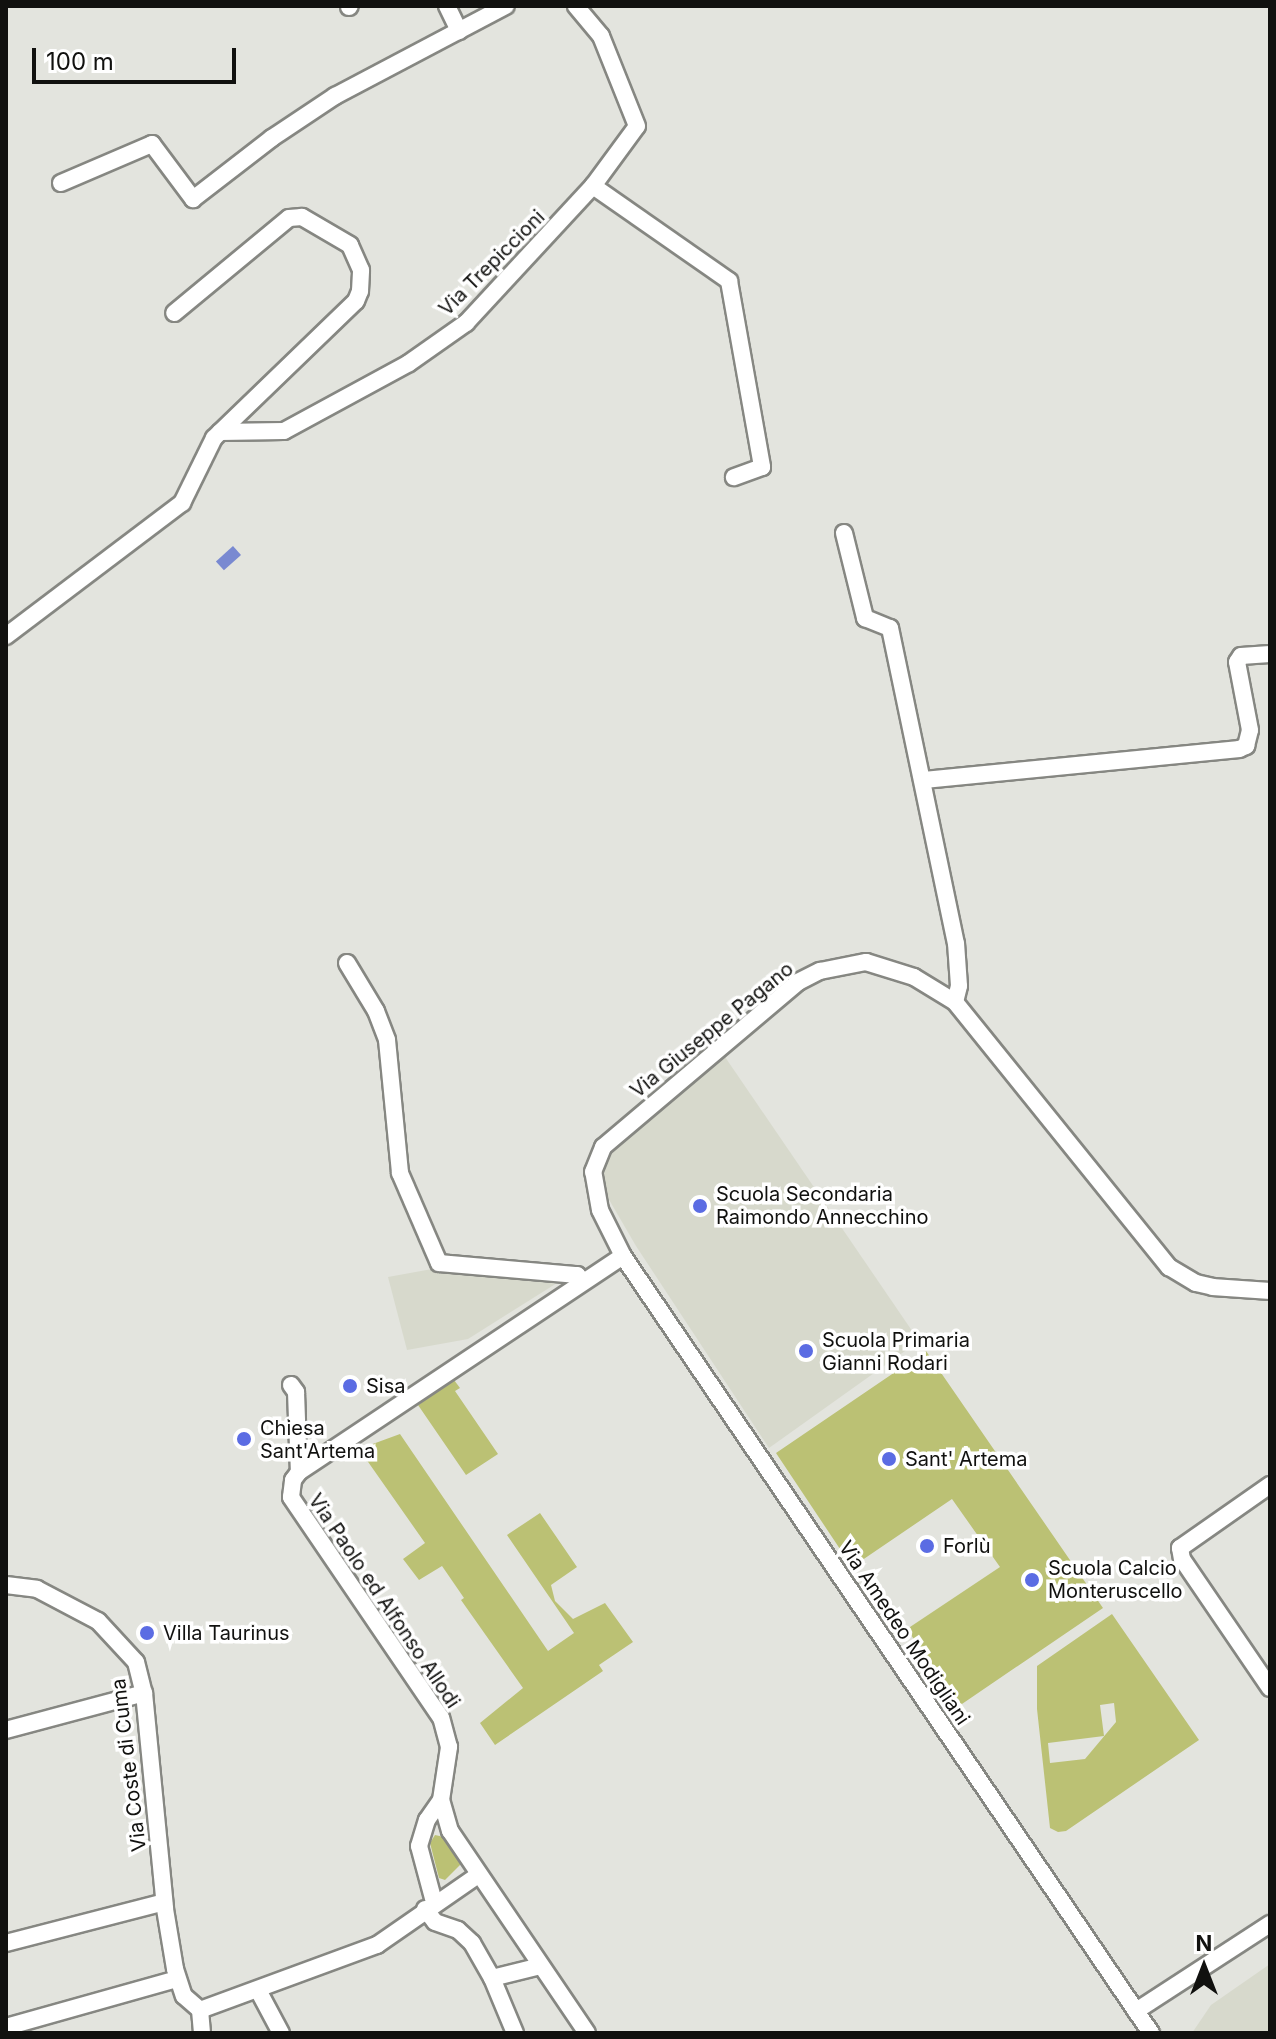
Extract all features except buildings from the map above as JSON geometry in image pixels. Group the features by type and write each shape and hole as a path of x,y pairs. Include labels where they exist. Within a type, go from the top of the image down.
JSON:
{"street":[{"path":"447,6 459,31"},
{"path":"61,183 152,144 193,199 272,138 335,96 506,6"},
{"name":"Via Trepiccioni","path":"220,432 284,431 409,363 466,323 593,186 637,126 601,36 576,6"},
{"path":"593,186 729,281 762,467 734,477"},
{"path":"6,636 182,503 214,438 356,301 361,270 357,255 350,245 302,217 289,218 174,313"},
{"path":"844,533 865,618 890,628 956,943 959,986 955,1002"},
{"path":"924,780 1239,749 1246,746 1250,730 1237,662 1241,656 1270,654"},
{"name":"Via Giuseppe Pagano","path":"623,1256 600,1210 593,1172 603,1147 798,982 820,971 866,962 914,977 955,1002 1169,1267 1196,1283 1270,1291"},
{"path":"347,963 376,1011 387,1040 400,1173 439,1263 577,1275 583,1282"},
{"path":"299,1472 623,1256"},
{"name":"Via Amedeo Modigliani","path":"623,1256 1151,2033"},
{"name":"Via Paolo ed Alfonso Allodi","path":"291,1385 296,1392 299,1472 293,1480 293,1504 441,1718 447,1733 448,1765 441,1800 421,1832"},
{"path":"1269,1489 1187,1540 1180,1548 1182,1559 1270,1688"},
{"name":"Via Coste di Cuma","path":"6,1585 37,1589 98,1621 136,1662 144,1693 164,1902 177,1979 184,1996 200,2010"},
{"path":"6,1730 144,1693"},
{"name":"Via Paolo ed Alfonso Allodi","path":"441,1800 450,1831 587,2033"},
{"path":"450,1831 435,1826 421,1832 419,1852 429,1906 435,1922 458,1930 472,1943 492,1978 515,2033"},
{"path":"202,2033 200,2010 377,1945 429,1906 482,1881"},
{"path":"6,1943 164,1902"},
{"path":"1136,2011 1270,1924"},
{"path":"492,1978 541,1966"},
{"path":"6,2027 177,1979"},
{"path":"258,1990 281,2033"}],"shaded area":[{"path":"723,1054 919,1341 769,1448 636,1246 604,1191 601,1174 605,1152"},
{"path":"432,1269 555,1277 557,1283 468,1339 407,1350 388,1277"},
{"path":"1270,1964 1270,2033 1192,2033 1211,2005"}],"green space":[{"path":"926,1351 1103,1608 959,1706 907,1629 1000,1567 952,1499 852,1567 776,1453"},
{"path":"454,1380 460,1388 455,1391 498,1454 466,1475 418,1405"},
{"path":"400,1434 548,1651 574,1633 507,1535 540,1513 577,1567 551,1585 555,1601 573,1619 605,1603 633,1642 599,1665 603,1671 495,1745 480,1723 523,1688 461,1600 464,1598 442,1566 419,1580 403,1559 425,1543 359,1449"},
{"path":"1112,1614 1199,1740 1066,1831 1058,1832 1050,1828 1037,1709 1037,1666","holes":["1114,1703 1116,1722 1085,1759 1050,1763 1048,1743 1104,1736 1100,1705"]},
{"path":"435,1835 444,1837 461,1864 445,1880 439,1878 430,1843"}],"water":[{"path":"233,546 241,555 224,570 216,561"}],"place":[{"name":"Scuola Secondaria Raimondo Annecchino","path":"700,1206"},
{"name":"Scuola Primaria Gianni Rodari","path":"806,1351"},
{"name":"Sisa","path":"350,1386"},
{"name":"Chiesa Sant'Artema","path":"244,1439"},
{"name":"Sant' Artema","path":"889,1459"},
{"name":"Forlù","path":"927,1546"},
{"name":"Scuola Calcio Monteruscello","path":"1032,1580"},
{"name":"Villa Taurinus","path":"147,1633"}]}
